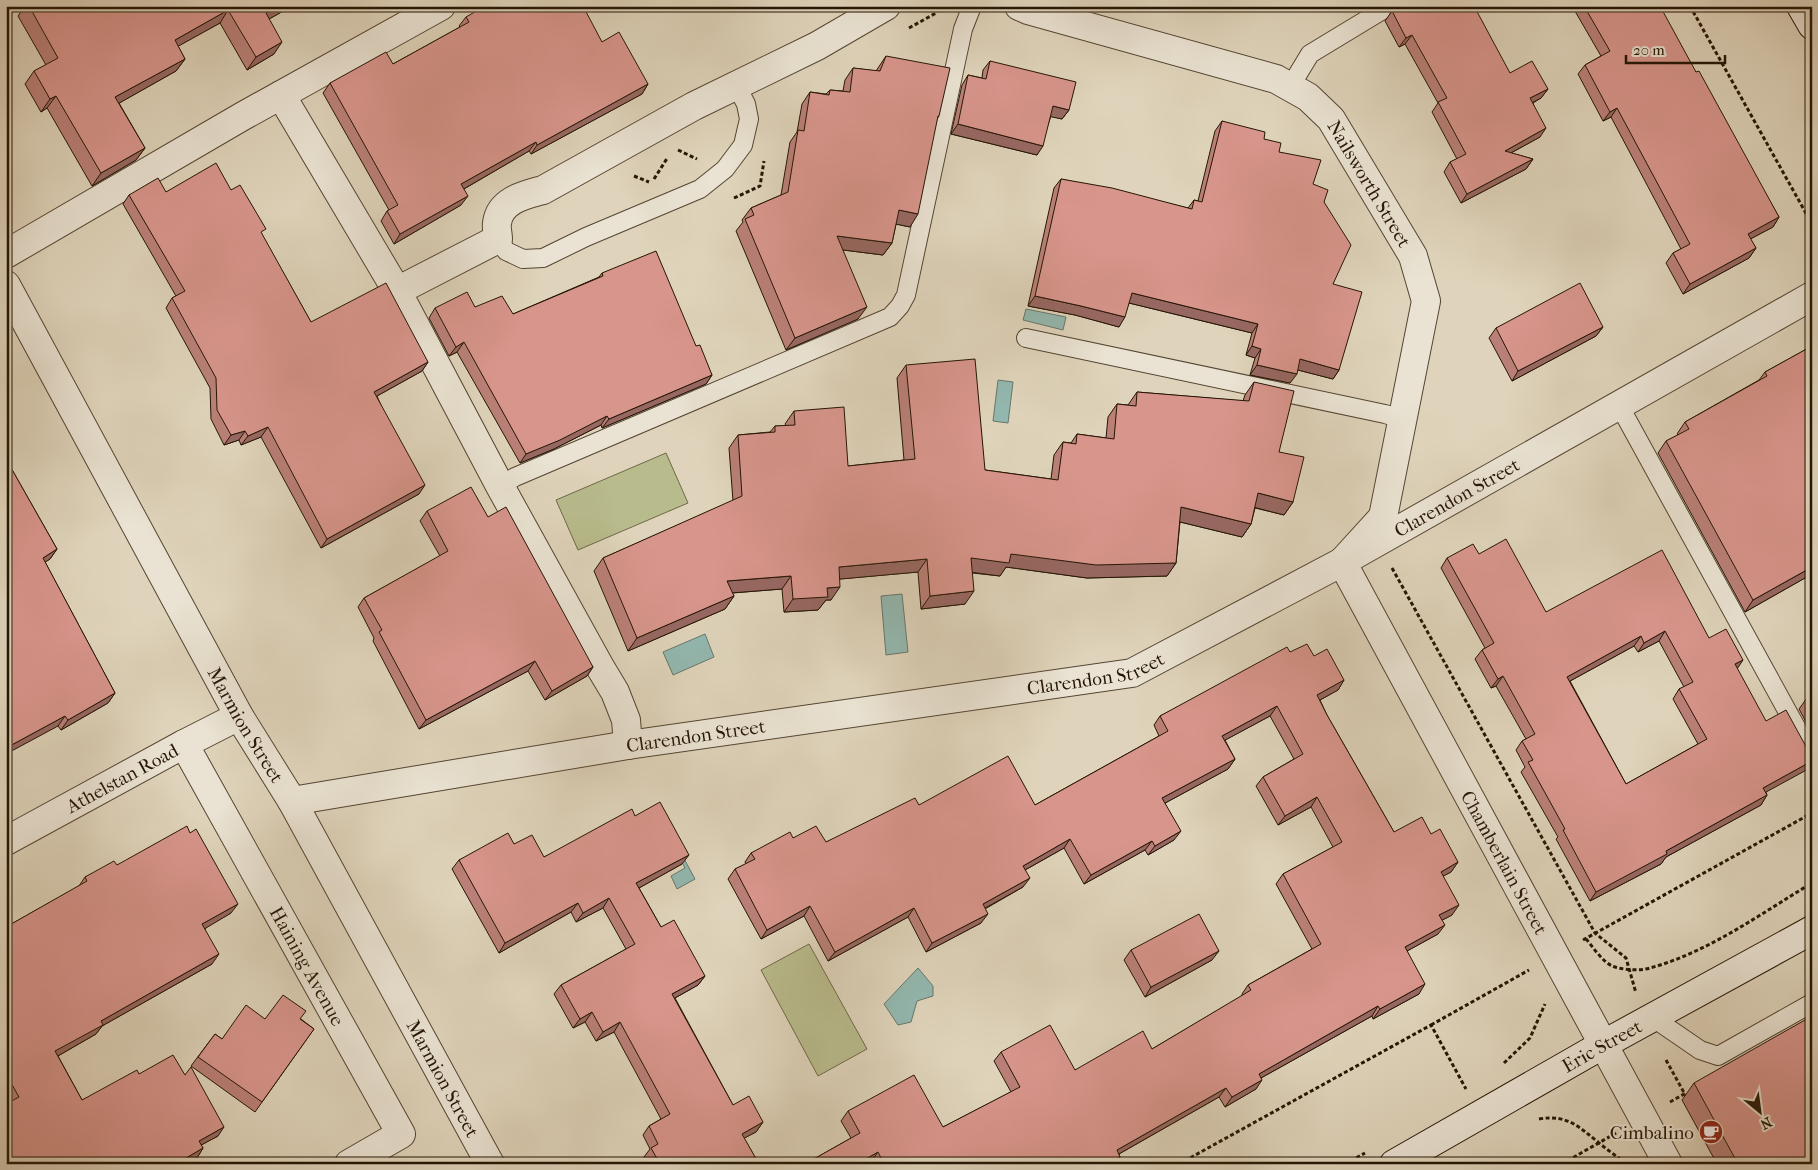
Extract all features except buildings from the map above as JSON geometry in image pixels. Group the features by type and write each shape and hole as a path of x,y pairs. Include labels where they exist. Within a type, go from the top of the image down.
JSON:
{"street":[{"path":"6,254 281,95 441,6"},
{"path":"397,291 498,239 497,222 507,204 523,195 542,190 694,106 817,46 886,6"},
{"name":"Nailsworth Street","path":"1019,6 1276,79 1308,97 1331,119 1412,256 1426,301 1383,517 1342,562"},
{"path":"1802,6 1812,25"},
{"path":"281,95 397,291 500,486 615,692 626,720 628,745"},
{"name":"Marmion Street","path":"6,284 239,716 292,801 490,1164"},
{"name":"Clarendon Street","path":"292,801 628,745 1132,673 1342,562 1812,296"},
{"name":"Chamberlain Street","path":"1342,562 1668,1164"},
{"name":"Athelstan Road","path":"6,841 239,716"},
{"name":"Haining Avenue","path":"184,744 402,1134 349,1164"},
{"name":"Eric Street","path":"1394,1164 1648,1019 1812,930"}],"lane":[{"path":"500,486 890,317 900,306 906,295 963,29 972,6"},
{"path":"1290,87 1310,54 1381,11 1381,6"},
{"path":"498,239 506,250 523,259 543,258 586,237 700,189 725,169 743,145 749,119 746,104 736,85"},
{"path":"1026,338 1402,419"},
{"path":"1619,405 1812,756"},
{"path":"1648,1019 1700,1050 1718,1056 1812,1003"}],"path":[{"path":"1690,6 1812,224"},
{"path":"673,148 698,160"},
{"path":"1377,541 1596,934 1626,958 1648,1019 1689,1102"},
{"path":"1812,813 1586,939 1611,966 1648,969 1685,955 1731,933 1812,883"},
{"path":"1179,1164 1531,969 1535,976"},
{"path":"1502,1065 1530,1038 1546,1003 1544,996"},
{"path":"1431,1025 1469,1094"},
{"path":"1562,1164 1693,1089"},
{"path":"1532,1120 1547,1117 1577,1124 1626,1164"},
{"path":"1345,1164 1368,1151"}],"green space":[{"path":"666,453 688,503 578,550 556,500"},
{"path":"809,944 867,1049 818,1076 761,970"}],"water":[{"path":"1026,309 1066,317 1063,330 1023,320"},
{"path":"998,380 1013,382 1008,423 993,421"},
{"path":"902,594 908,652 886,655 881,596"},
{"path":"705,634 714,657 673,675 663,652"},
{"path":"657,809 695,879 677,889 671,876 685,868 654,810"},
{"path":"918,968 933,986 933,996 917,1001 911,1022 898,1025 884,1004"}],"place":[{"name":"Cimbalino","path":"1711,1132"}]}
